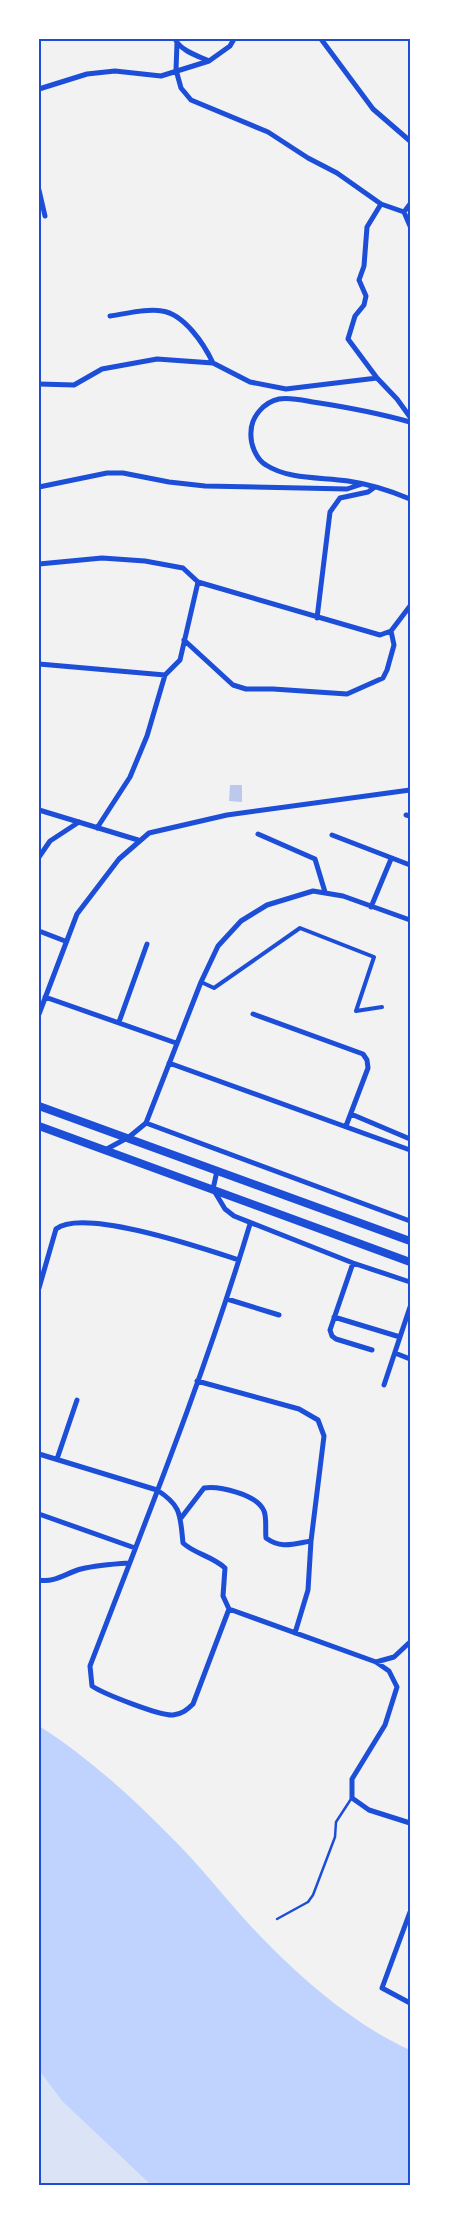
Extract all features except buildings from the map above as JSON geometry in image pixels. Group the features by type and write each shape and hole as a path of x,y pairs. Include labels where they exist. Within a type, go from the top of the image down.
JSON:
{"main road":[{"path":"39,1106 410,1241"},
{"path":"39,1126 410,1262"}],"street":[{"path":"39,89 87,74 115,71 161,76 209,61 230,46 234,39"},
{"path":"321,39 373,109 410,141"},
{"path":"176,41 191,53 209,61"},
{"path":"176,41 176,70 181,88 191,100 268,132 308,158 343,177 381,204 404,212 410,226"},
{"path":"39,190 45,216"},
{"path":"381,204 367,227 364,266 359,280 366,296 364,305 355,316 348,339 377,378 397,399 410,417"},
{"path":"404,212 410,204"},
{"path":"110,316 156,311 169,313 180,320 204,346 213,363"},
{"path":"39,384 74,384 102,368 157,359 213,363 250,382 286,389 377,378"},
{"path":"410,422 341,406 278,399 264,406 256,416 251,431 252,445 256,455 264,464 275,470 295,475 362,483 410,499"},
{"path":"39,487 107,473 123,473 169,482 205,486 348,489 362,483"},
{"path":"317,618 330,512 334,503 340,498 368,492 375,487"},
{"path":"39,564 102,558 183,568 198,582 370,634 380,635 390,631 410,606"},
{"path":"97,828 130,777 147,736 166,675 180,660 198,582"},
{"path":"184,640 225,678 239,687 347,694 383,678 394,645 390,631"},
{"path":"39,664 166,675"},
{"path":"39,1014 64,941 77,914 118,859 138,840 149,833 189,822 410,790"},
{"path":"39,810 138,840"},
{"path":"39,857 50,841 79,822"},
{"path":"258,834 315,859 325,892"},
{"path":"332,835 410,865"},
{"path":"371,906 391,859"},
{"path":"105,1150 129,1138 146,1123 176,1043 218,946 226,935 241,922 267,905 313,891 325,892 410,920"},
{"path":"201,982 214,988 300,928 374,957 356,1011 382,1007"},
{"path":"39,931 64,941"},
{"path":"118,1022 147,944"},
{"path":"45,997 176,1043"},
{"path":"253,1014 363,1054 367,1060 368,1068 346,1126"},
{"path":"169,1063 410,1150"},
{"path":"351,1114 410,1139"},
{"path":"146,1123 410,1220"},
{"path":"217,1171 214,1189 225,1209 250,1224 410,1282"},
{"path":"39,1288 56,1229 69,1223 135,1228 239,1260"},
{"path":"230,1609 193,1704 185,1712 172,1715 106,1696 92,1686 90,1666 227,1299 250,1224"},
{"path":"353,1262 330,1330 332,1336 372,1350"},
{"path":"227,1299 279,1315"},
{"path":"384,1385 410,1307"},
{"path":"334,1317 400,1337"},
{"path":"395,1353 410,1358"},
{"path":"197,1381 299,1409 318,1420 324,1436 311,1541 308,1590 295,1633"},
{"path":"57,1459 77,1400"},
{"path":"39,1454 157,1490 171,1499 178,1508 181,1518 183,1543 190,1549 216,1560 225,1568 223,1596 230,1609 376,1662 389,1671 397,1687 394,1703 385,1725 352,1779 352,1798 369,1810 410,1823"},
{"path":"181,1518 204,1488 216,1486 251,1498 259,1504 264,1511 266,1538 273,1544 283,1547 311,1541"},
{"path":"39,1514 135,1548"},
{"path":"39,1580 46,1581 59,1578 78,1569 103,1564 129,1563"},
{"path":"376,1662 394,1657 410,1642"},
{"path":"410,1912 382,1988 410,2003"}],"lane":[{"path":"277,1919 308,1902 313,1895 334,1837 336,1822 352,1798"}],"shaded area":[{"path":"39,2070 62,2101 151,2185 39,2185"}],"water":[{"path":"39,1726 91,1763 139,1805 182,1848 258,1934 302,1977 354,2018 391,2041 410,2050 410,2185 151,2185 62,2101 39,2070"}]}
